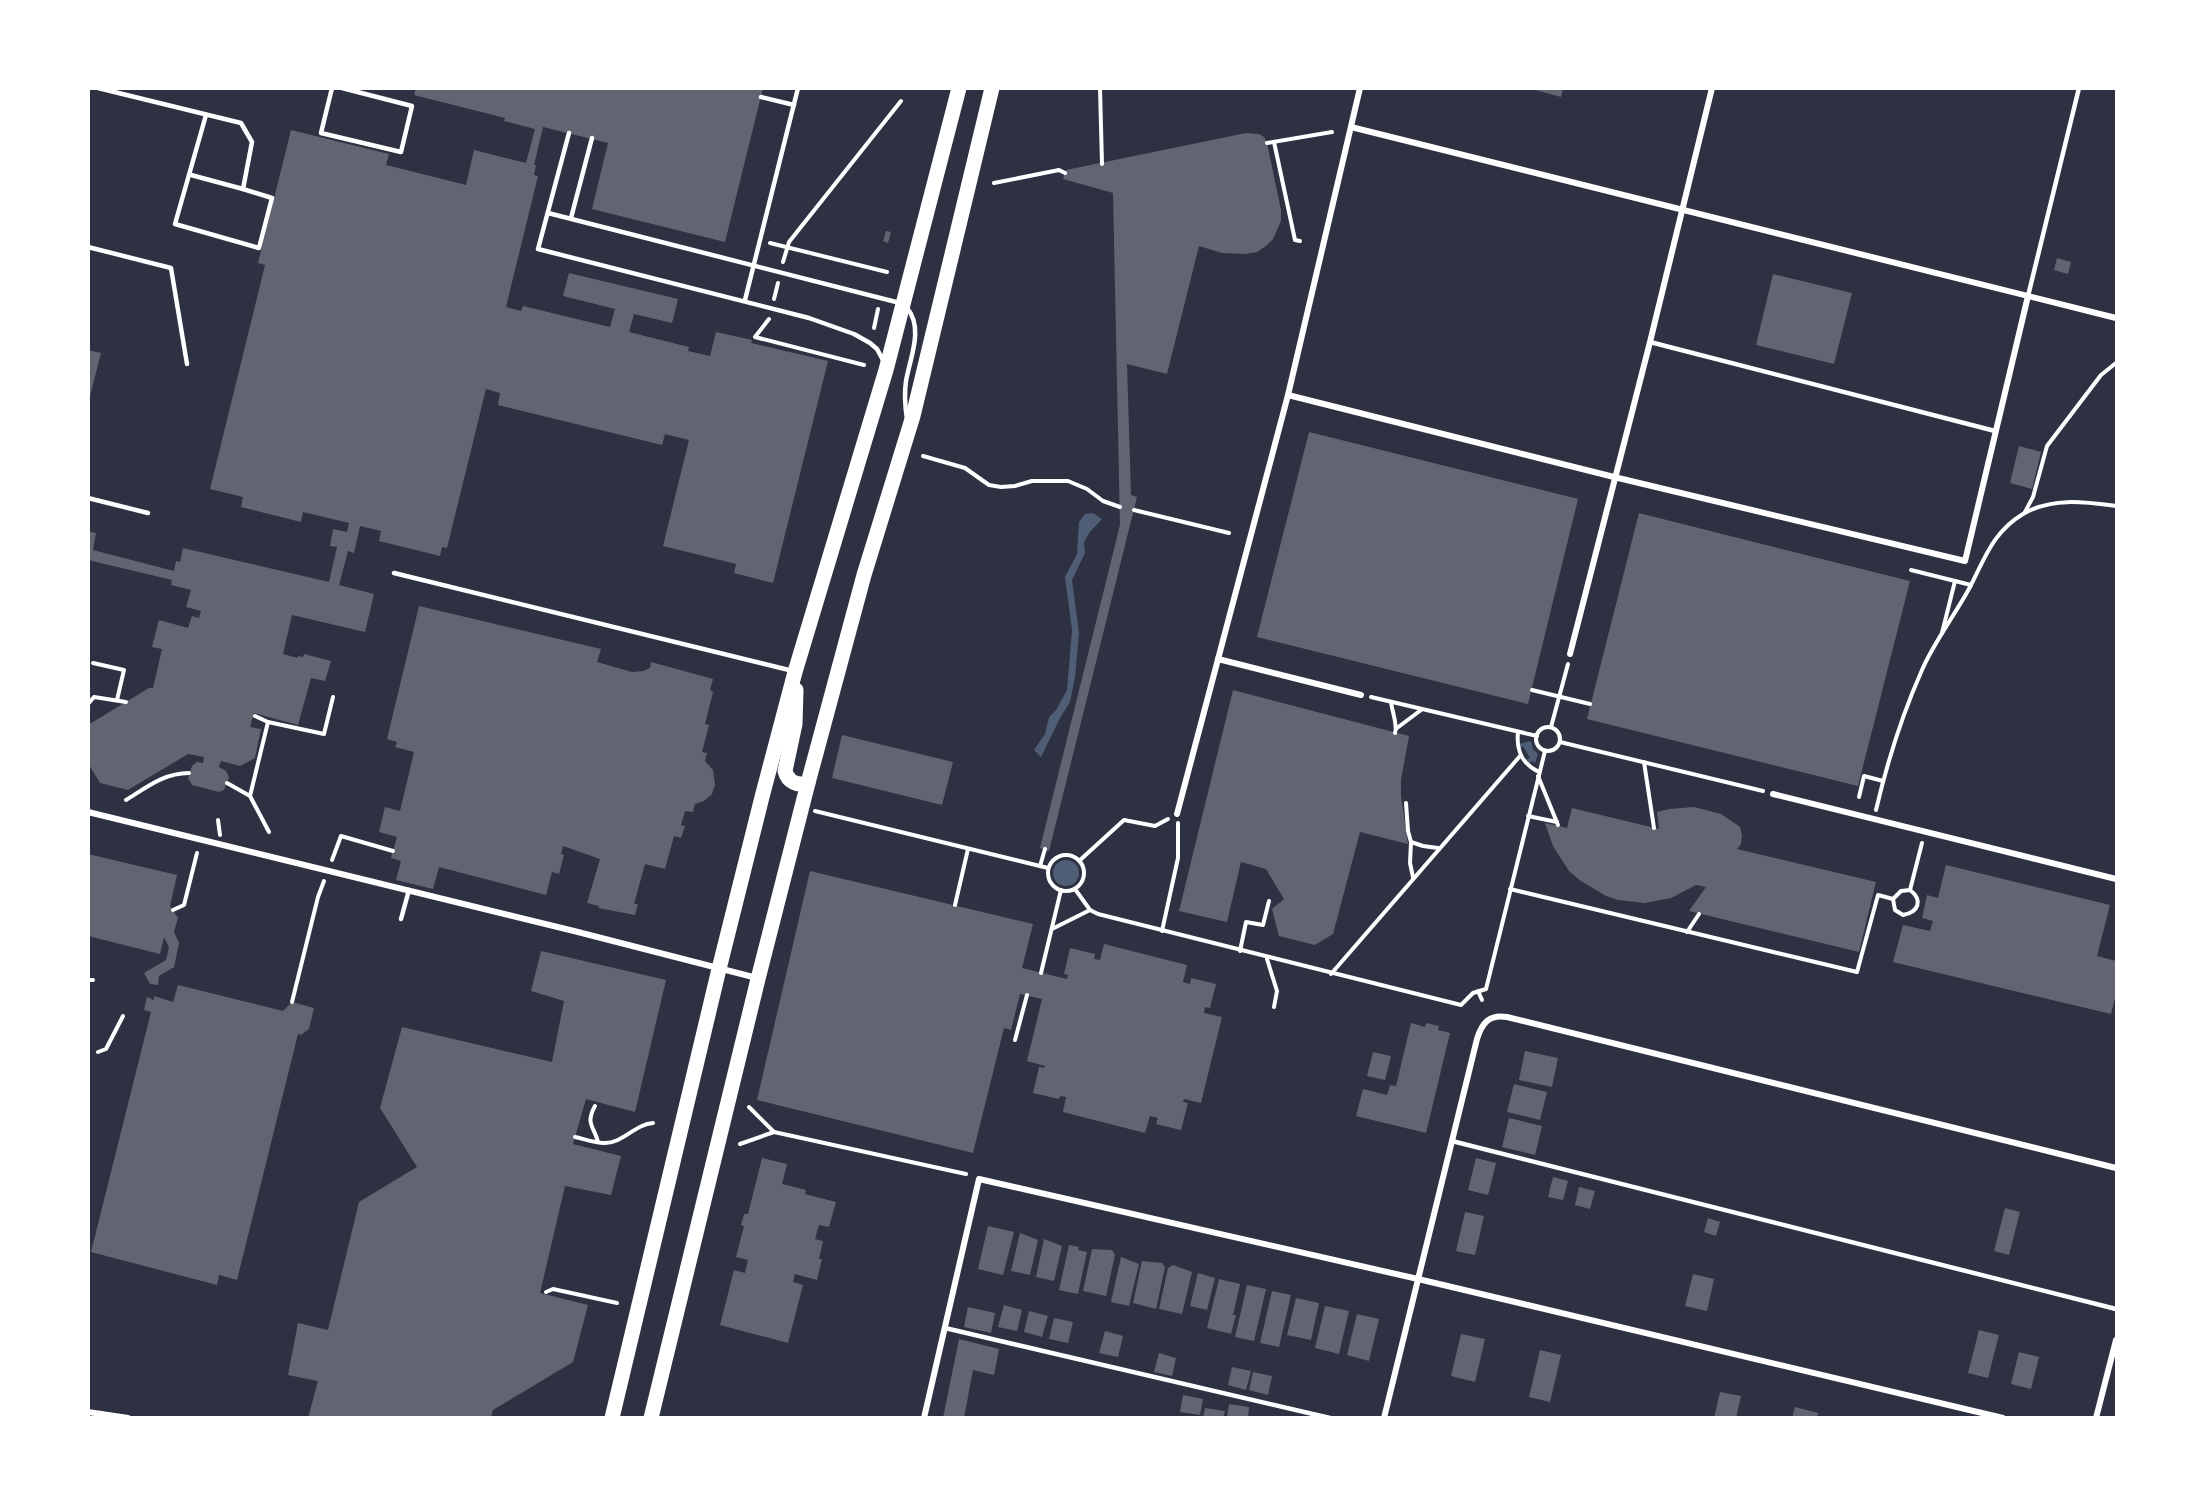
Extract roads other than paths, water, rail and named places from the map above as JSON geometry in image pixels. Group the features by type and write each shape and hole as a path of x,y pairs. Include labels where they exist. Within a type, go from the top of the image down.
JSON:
{"main road":[{"path":"612,1418 719,969 795,672 886,370 959,88"},
{"path":"651,1418 808,783 864,575 908,432 992,88"},
{"path":"795,672 797,711 785,771 791,781 797,784 808,783"}],"street":[{"path":"1177,814 1288,395 1360,88"},
{"path":"1570,654 1712,88"},
{"path":"1351,127 2116,318"},
{"path":"1288,395 1614,477 1965,561 2028,296"},
{"path":"1218,659 1361,695"},
{"path":"1773,794 2116,879"},
{"path":"88,812 410,890 758,979"},
{"path":"1384,1418 1480,1031 1483,1024 1491,1018 1507,1017 2116,1168"},
{"path":"924,1418 979,1179 1418,1279 2003,1418"},
{"path":"2096,1418 2116,1340"},
{"path":"88,1412 128,1418"}],"lane":[{"path":"98,88 241,123 252,142 243,189"},
{"path":"332,88 321,133 401,153 412,106 342,88"},
{"path":"745,300 798,88"},
{"path":"2028,296 2079,88"},
{"path":"761,97 794,105"},
{"path":"191,175 272,198 259,248 175,224 207,115"},
{"path":"569,133 538,249 791,312 870,342 883,359 886,370"},
{"path":"571,218 591,138"},
{"path":"548,213 903,304 912,313 915,337 905,393 908,432"},
{"path":"88,247 171,268 187,364"},
{"path":"1650,342 1995,431"},
{"path":"88,498 148,513"},
{"path":"394,573 795,672"},
{"path":"401,919 410,890"},
{"path":"1452,1141 2116,1309"},
{"path":"945,1328 1330,1418"}],"water":[{"path":"1093,513 1102,519 1084,542 1085,553 1072,580 1079,633 1070,702 1041,757 1034,750 1045,734 1049,717 1056,710 1067,690 1072,630 1065,577 1077,554 1079,522 1085,514"},
{"path":"1531,741 1533,749 1538,754 1535,763 1532,761 1529,764 1525,760 1530,758 1523,746 1519,750 1518,744"},
{"path":"1066,860 1075,864 1079,873 1075,882 1066,886 1057,882 1053,873 1057,864"}]}
